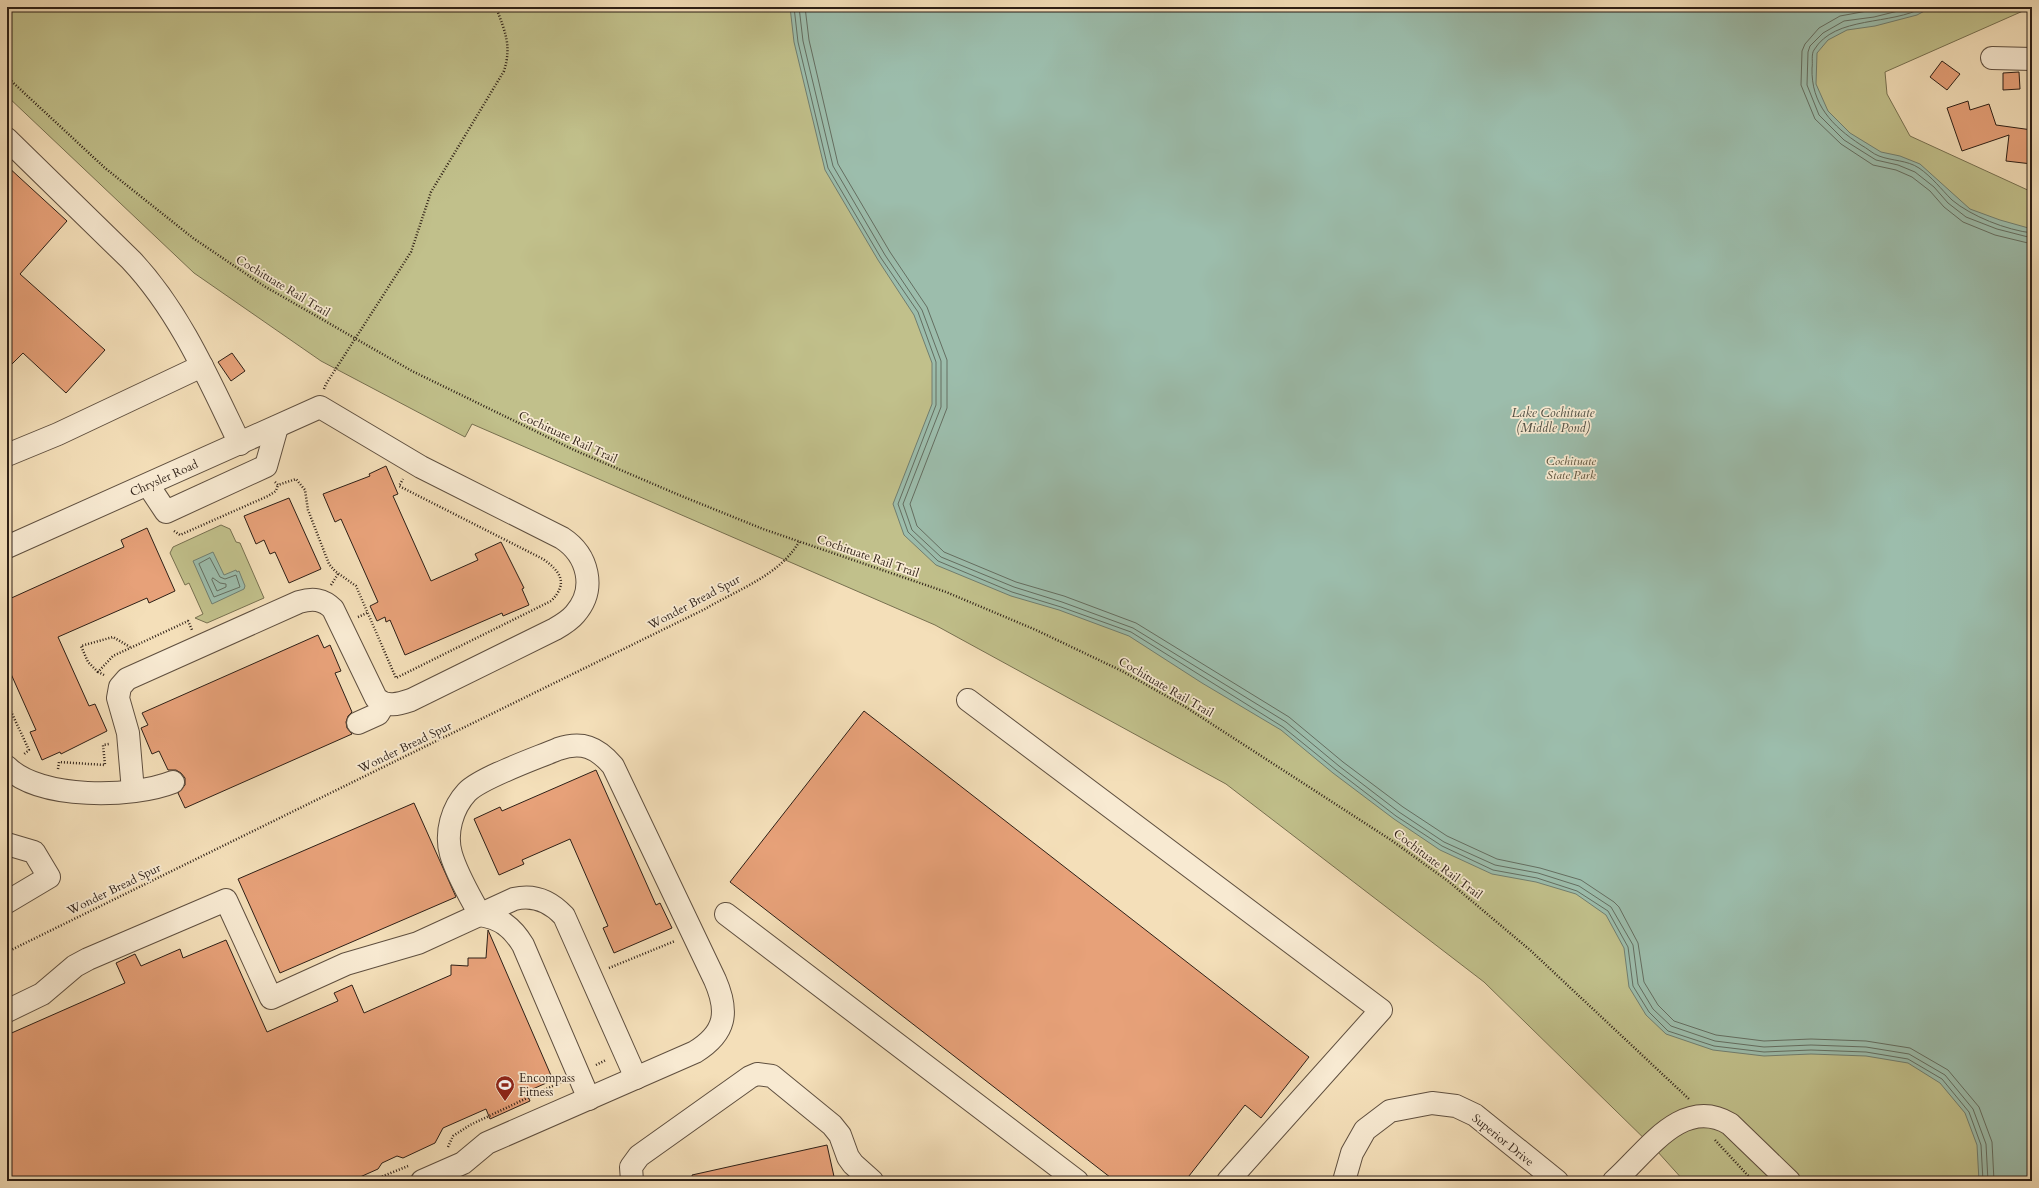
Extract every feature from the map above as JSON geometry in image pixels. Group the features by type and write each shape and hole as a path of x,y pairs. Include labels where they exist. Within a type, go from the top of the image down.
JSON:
{"street":[{"path":"1992,58 2032,59"},
{"path":"7,139 139,269 156,290 202,366 240,444"},
{"path":"7,455 58,434 202,366"},
{"path":"133,791 128,733 118,698 118,692 123,682 132,676 299,602 314,599 321,600 333,609 373,694 384,704 395,704 411,700 555,629 570,620 580,608 585,596 587,583 585,564 576,550 562,538 406,458 320,407"},
{"name":"Chrysler Road","path":"7,547 320,407"},
{"path":"148,485 166,512 266,466 277,427"},
{"path":"968,700 1381,1010 1228,1181"},
{"path":"358,723 378,714 384,704"},
{"path":"417,1173 463,1163 487,1143 705,1046 720,1029 724,1006 715,980 613,766 599,751 590,747 568,745 558,748 484,781 468,791 461,800 451,821 449,843 455,864 480,915"},
{"path":"7,767 19,776 50,787 87,792 133,791 158,788 173,782"},
{"path":"7,844 34,852 49,877 7,902"},
{"path":"7,1011 42,994 75,966 88,959 226,900 271,998 346,964 418,943 524,897 536,898 547,902 564,916 636,1078"},
{"path":"726,914 1077,1181"},
{"path":"480,915 494,918 508,925 523,944 589,1098"},
{"path":"632,1181 631,1167 639,1156 750,1077 757,1074 772,1076 832,1125 840,1135 851,1160 872,1181"},
{"name":"Superior Drive","path":"1344,1181 1352,1153 1365,1130 1390,1111 1432,1103 1456,1106 1475,1115 1557,1181"},
{"path":"1614,1181 1674,1124 1705,1114 1718,1117 1730,1124 1789,1181"}],"path":[{"path":"320,407 326,384 411,252 431,192 504,71 508,56 507,36 496,7"},
{"name":"Cochituate Rail Trail","path":"7,77 83,149 187,234 264,286 355,340 461,396 580,453 726,514 798,542 916,581 1036,630 1122,671 1184,706 1391,840 1448,881 1530,950 1687,1097 1691,1103"},
{"path":"270,478 278,485 296,480 305,490 308,510 329,564 334,571 356,586 396,678 551,601 558,594 560,586 560,578 556,568 543,559 399,486 406,473"},
{"name":"Wonder Bread Spur","path":"7,952 705,608 773,570 791,554 798,542"},
{"path":"98,672 88,662 81,646 113,637 130,647"},
{"path":"447,1150 453,1136 470,1125 560,1082"},
{"path":"1716,1141 1753,1181"},
{"path":"372,1181 417,1173"}],"green space":[{"name":"Lake Cochituate (Middle Pond)","path":"7,7 2032,7 1885,72 1887,94 1910,136 2032,192 2032,1181 1684,1181 1657,1151 1484,982 1226,784 935,625 472,424 465,437 321,361 194,273 7,96"},
{"path":"221,525 230,529 236,542 240,543 264,598 207,623 195,618 203,614 189,583 185,585 170,553 173,547"}],"water":[{"name":"Lake Cochituate (Middle Pond)","path":"790,7 1932,7 1917,15 1875,26 1847,30 1828,40 1817,53 1816,84 1828,111 1850,133 1881,152 1900,156 1920,164 1970,209 2000,220 2032,229 2032,1181 1979,1181 1977,1145 1965,1113 1940,1083 1908,1063 1866,1056 1811,1054 1764,1056 1713,1050 1666,1034 1646,1015 1629,987 1624,948 1606,915 1576,894 1536,882 1492,874 1440,850 1394,819 1333,773 1281,730 1202,683 1129,636 1059,610 1011,596 936,565 904,535 893,504 932,404 932,363 914,315 878,260 825,170 794,42"},
{"path":"213,552 224,575 236,570 237,572 239,571 245,586 244,589 212,604 193,561"}],"building":[{"path":"1942,61 1960,74 1947,90 1930,77"},
{"path":"2019,72 2020,89 2003,90 2003,73"},
{"path":"1968,101 1970,110 1989,104 1996,125 2032,130 2032,164 2006,161 2009,135 1962,151 1947,108"},
{"path":"7,166 67,221 20,274 105,350 66,393 23,353 7,369"},
{"path":"232,353 245,371 231,381 218,362"},
{"path":"386,466 398,494 393,496 431,581 478,560 475,554 501,542 524,588 522,589 529,605 503,616 502,613 405,655 390,620 386,622 385,617 377,621 370,606 378,602 341,519 335,522 323,494 370,476 369,474"},
{"path":"289,498 321,569 289,583 275,552 270,554 264,540 256,544 244,516"},
{"path":"147,528 175,591 149,603 147,598 58,637 89,706 95,704 107,731 61,754 60,752 42,760 30,732 36,730 7,665 7,600 124,547 121,540"},
{"path":"318,635 324,648 330,645 341,671 335,673 352,712 348,716 346,722 347,728 352,734 185,808 178,793 185,785 185,778 176,770 168,770 159,751 152,754 141,728 148,725 142,713"},
{"path":"864,711 1309,1057 1261,1118 1245,1105 1185,1181 1115,1181 730,882"},
{"path":"596,770 656,905 660,903 672,928 614,953 603,928 608,926 570,839 522,860 524,864 499,875 474,819 500,807 502,811"},
{"path":"414,803 456,897 280,973 238,879"},
{"path":"488,930 553,1080 526,1092 530,1101 490,1119 486,1109 443,1128 435,1143 403,1158 397,1156 382,1163 378,1169 351,1181 7,1181 7,1035 125,983 116,963 135,954 141,966 180,949 183,958 226,940 267,1032 338,1001 334,993 352,985 364,1013 451,975 451,965 468,966 468,958 486,958"},
{"path":"827,1145 835,1181 693,1181 692,1175"}],"place":[{"name":"Encompass Fitness","path":"505,1102"}],"park label":[{"name":"Cochituate State Park","path":"1571,468"}]}
